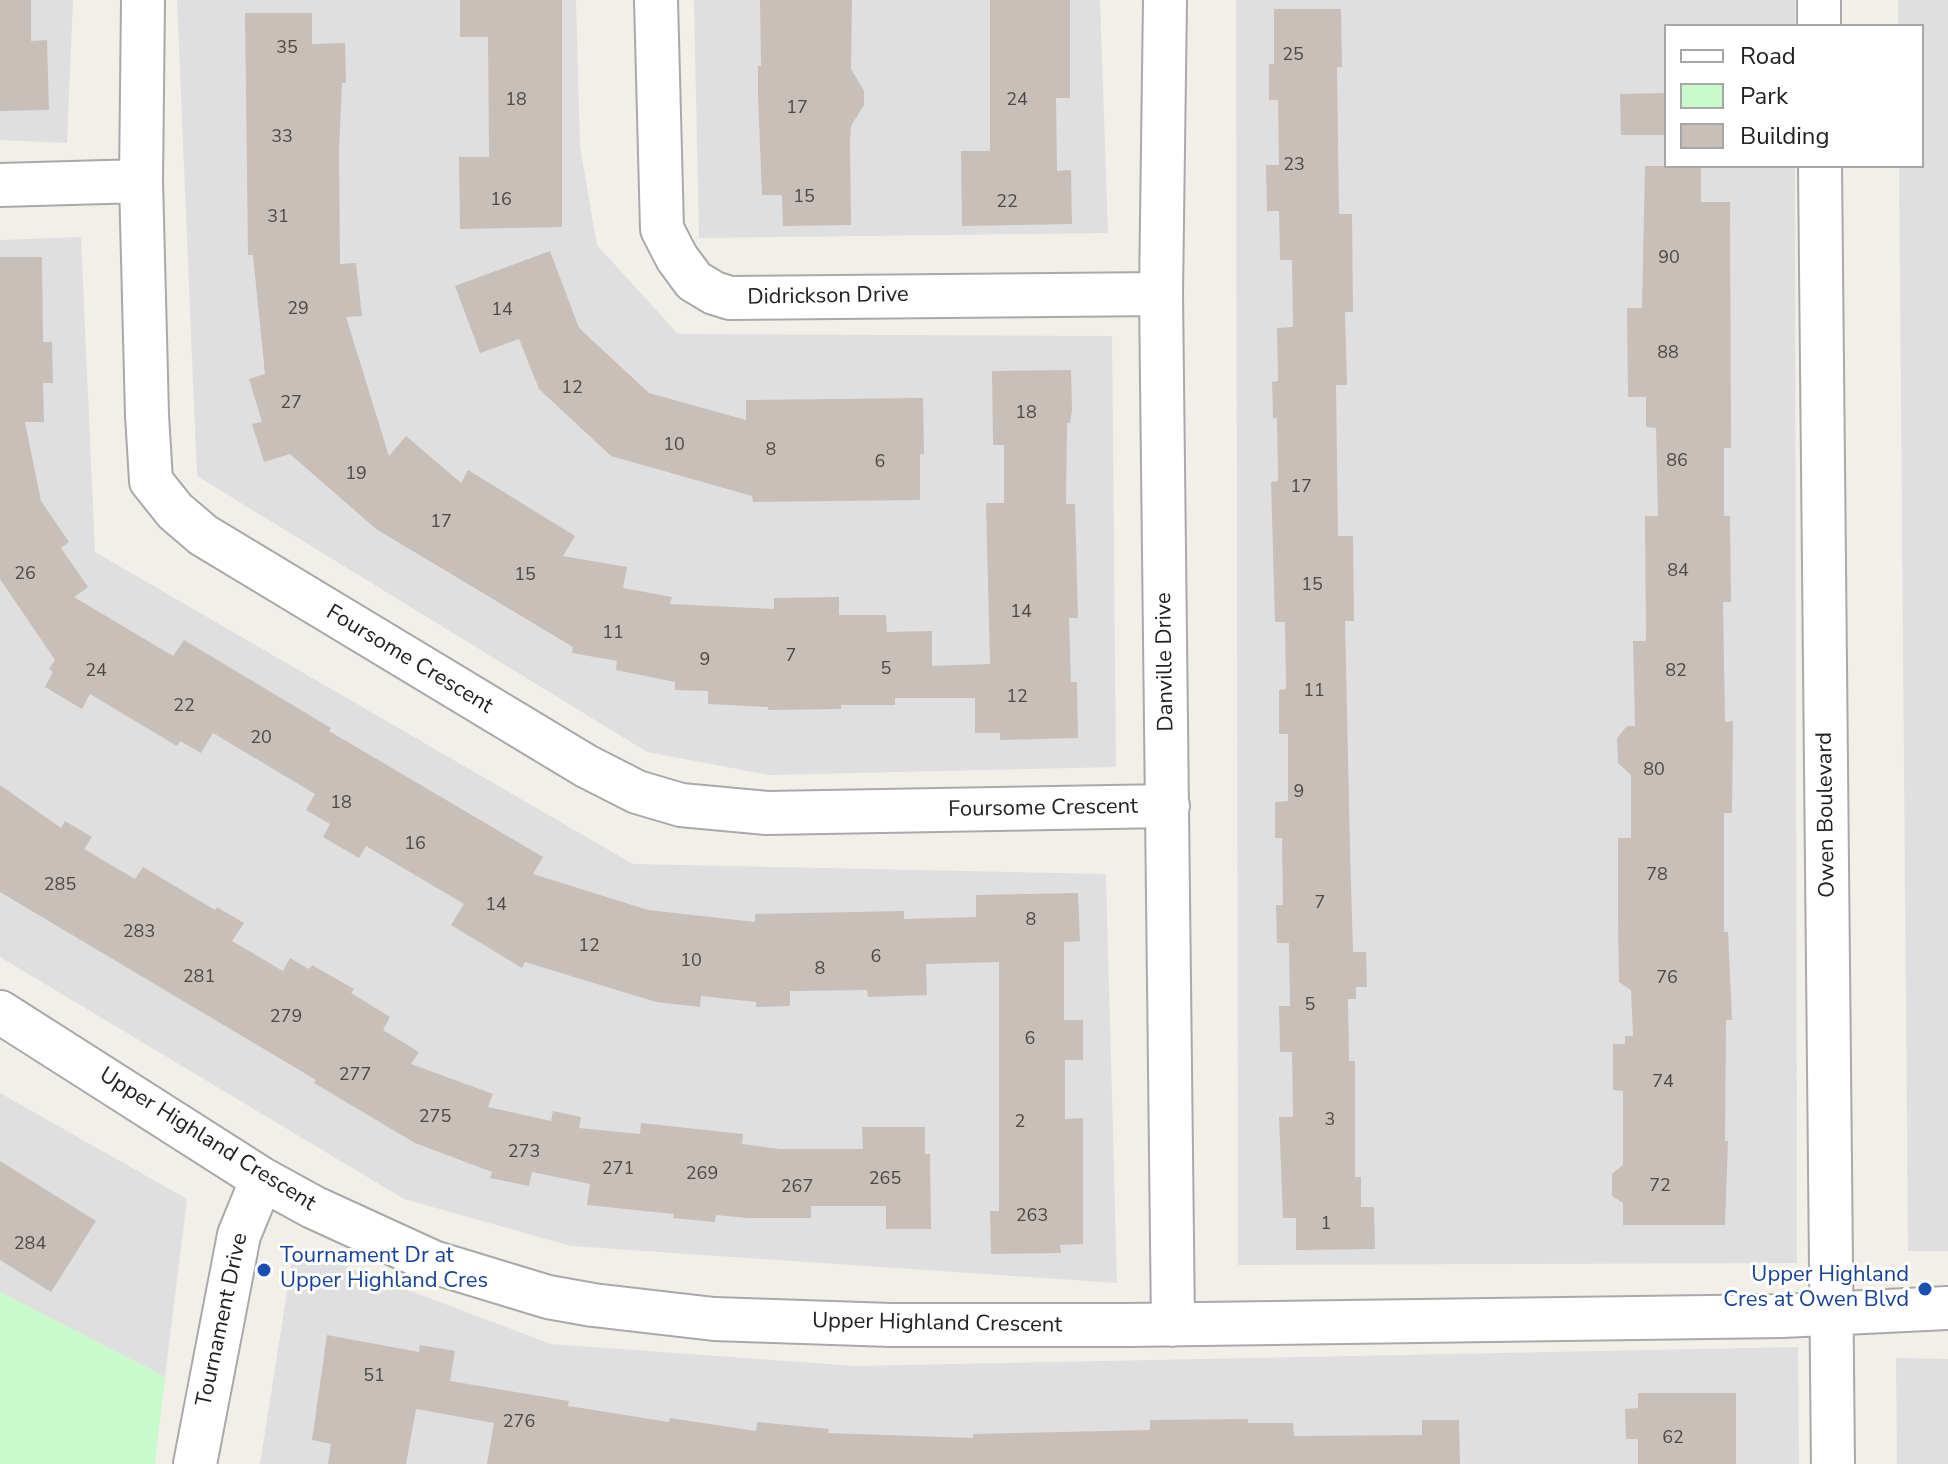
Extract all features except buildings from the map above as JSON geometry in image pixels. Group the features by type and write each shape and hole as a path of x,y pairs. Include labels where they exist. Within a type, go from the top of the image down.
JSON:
{"street":[{"name":"Foursome Crescent","path":"143,0 141,181 147,430 151,481 175,511 222,547 586,766 637,792 681,805 767,813 1168,806"},
{"name":"Didrickson Drive","path":"656,0 662,229 677,258 694,281 714,293 730,298 1161,294"},
{"name":"Danville Drive","path":"1165,0 1161,294 1173,1325"},
{"path":"1819,0 1819,24"},
{"name":"Owen Boulevard","path":"1820,168 1833,1464"},
{"path":"0,185 141,181"},
{"name":"Upper Highland Crescent","path":"0,1012 262,1179 313,1207 433,1262 548,1297 593,1305 714,1319 891,1325 1173,1325 1832,1315 1948,1308"},
{"name":"Tournament Drive","path":"195,1464 239,1235 262,1179"}],"shaded area":[{"path":"0,0 73,0 67,143 0,140"},
{"path":"177,0 576,0 580,147 597,245 678,334 1112,336 1116,767 769,775 647,752 197,476"},
{"path":"694,0 1100,0 1108,233 699,238"},
{"path":"1236,0 1795,0 1795,24 1664,24 1664,168 1795,168 1797,1263 1238,1265"},
{"path":"1898,0 1948,0 1948,1251 1908,1251 1899,168 1924,168 1924,24 1898,24"},
{"path":"81,237 95,552 633,864 1106,874 1117,1283 571,1246 404,1199 0,957 0,240"},
{"path":"0,1093 187,1199 165,1377 0,1292"},
{"path":"294,1247 551,1344 856,1366 1798,1347 1799,1464 260,1464"},
{"path":"1896,1358 1948,1359 1948,1464 1897,1464"}],"green space":[{"path":"0,1292 165,1377 155,1464 0,1464"}],"place":[{"name":"Tournament Dr at Upper Highland Cres","path":"264,1270"},
{"name":"Upper Highland Cres at Owen Blvd","path":"1925,1289"}]}
